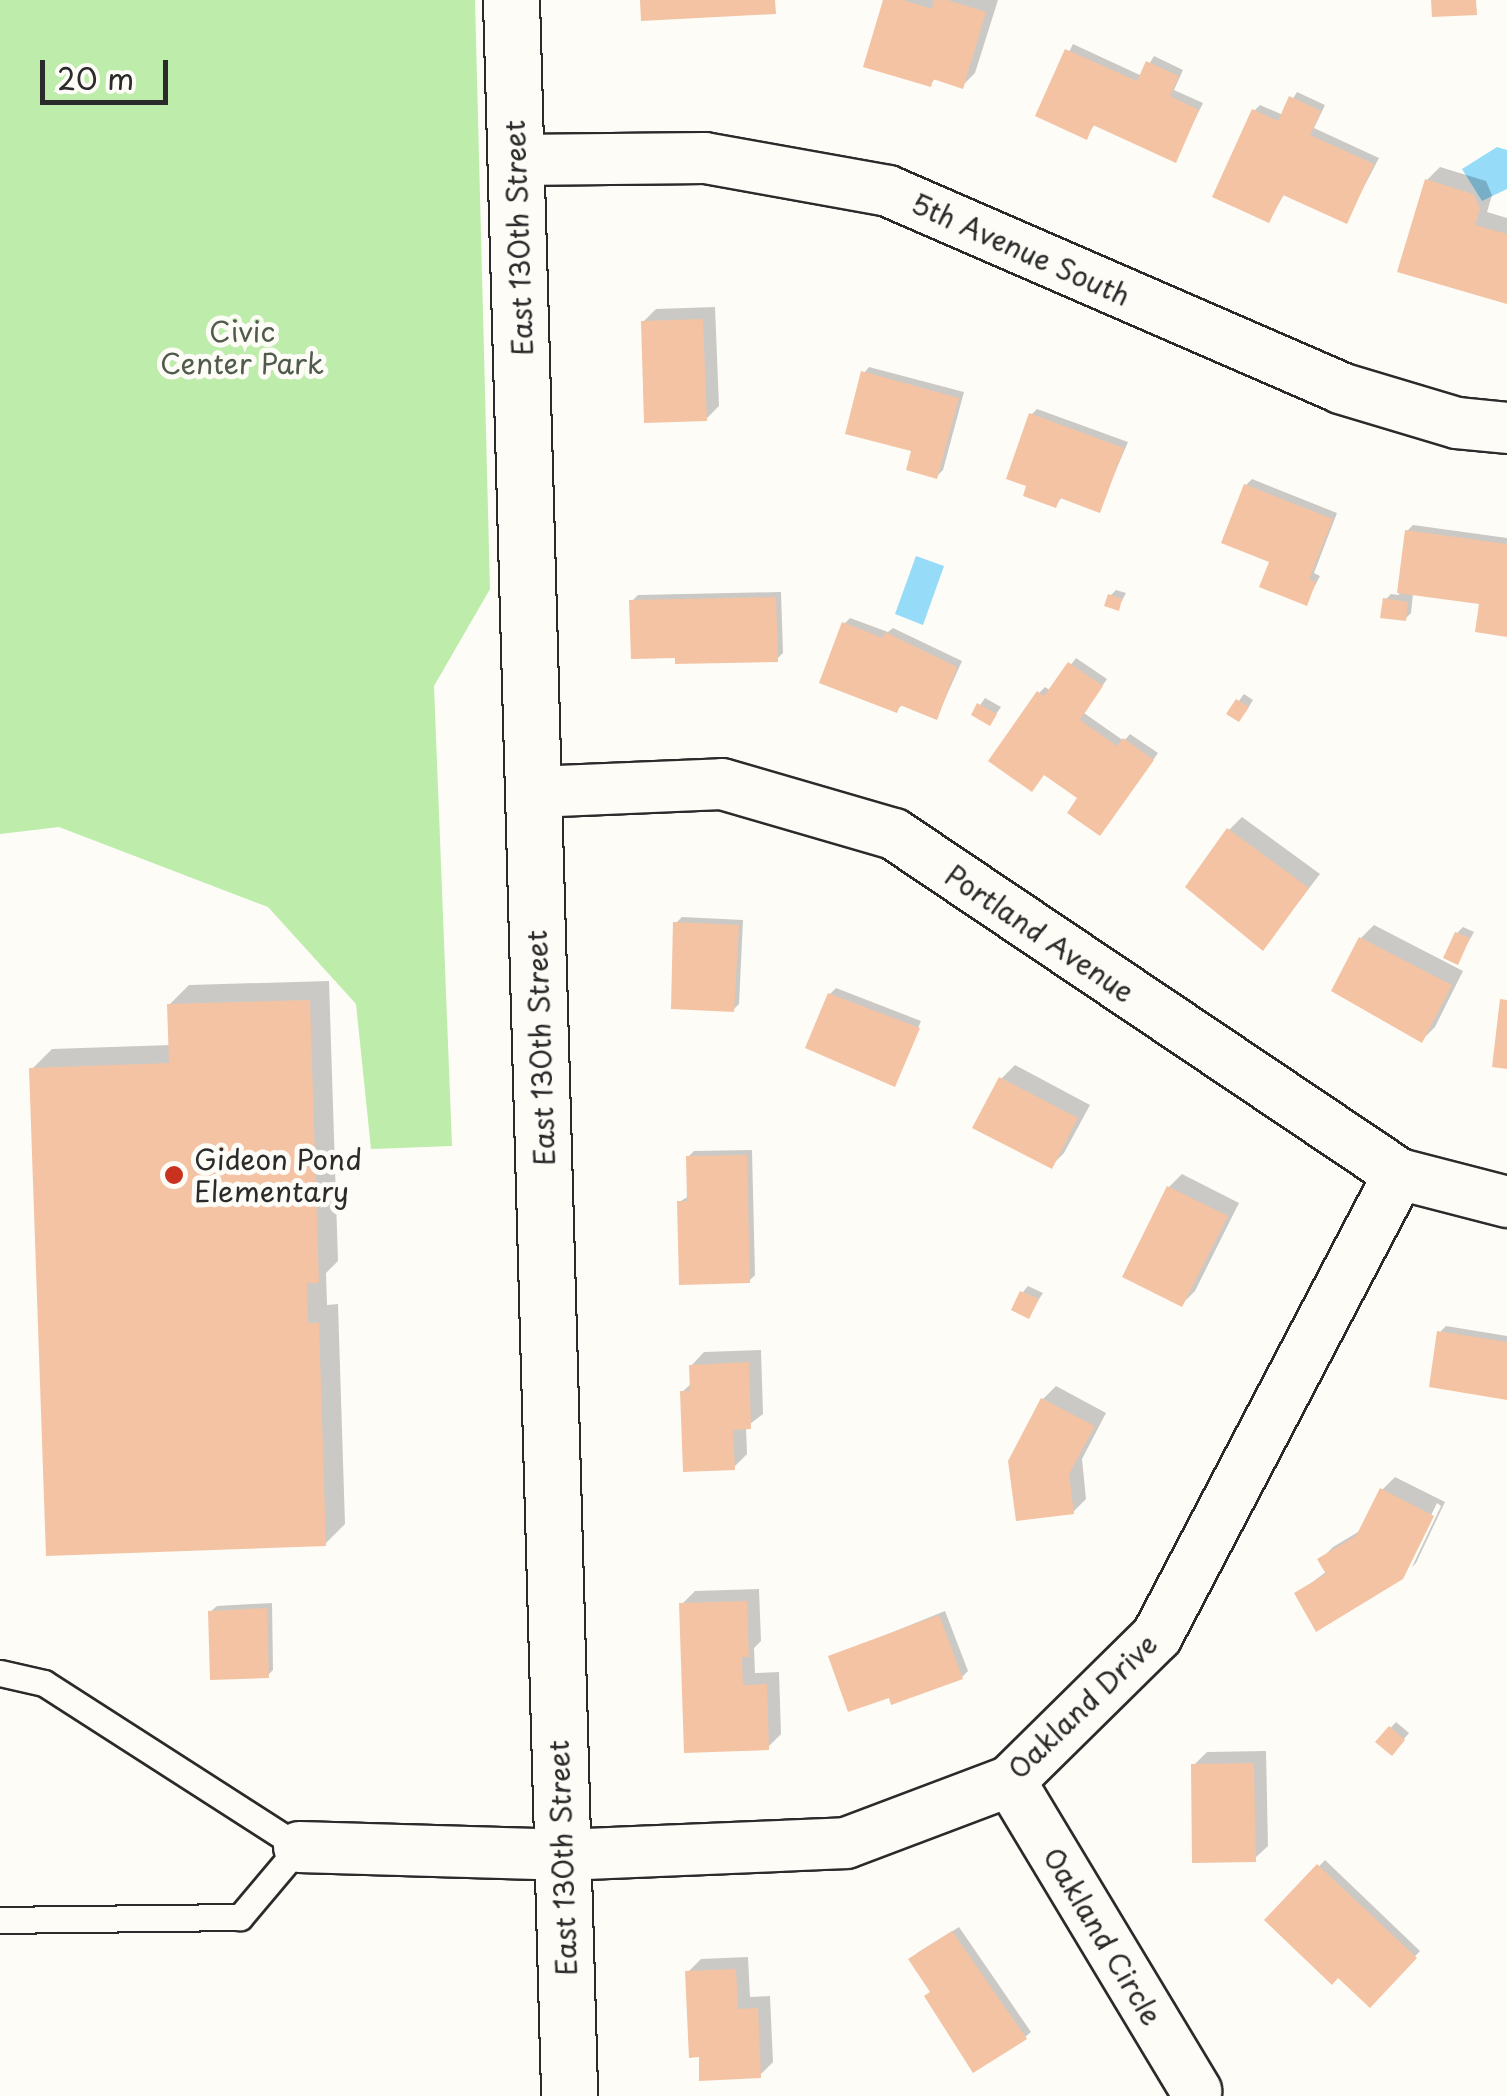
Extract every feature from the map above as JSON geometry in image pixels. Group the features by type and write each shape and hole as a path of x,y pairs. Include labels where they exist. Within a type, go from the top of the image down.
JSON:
{"street":[{"name":"East 130th Street","path":"512,0 569,2096"},
{"name":"5th Avenue South","path":"516,160 705,158 888,191 1340,388 1457,423 1507,428"},
{"name":"Portland Avenue","path":"534,792 722,784 894,834 1399,1174 1507,1202"},
{"name":"Oakland Drive","path":"298,1847 562,1855 846,1843 1010,1781 1158,1636 1399,1174"},
{"name":"Oakland Circle","path":"1010,1781 1196,2090"}],"lane":[{"path":"0,1672 44,1682 298,1847 240,1916 0,1920"}],"green space":[{"name":"Civic Center Park","path":"0,0 475,0 490,589 434,686 452,1146 371,1149 356,1004 268,907 59,827 0,834"}],"water":[{"path":"1497,147 1507,150 1507,189 1482,201 1462,169"},
{"path":"916,556 944,566 923,625 895,614"}],"building":[{"path":"640,0 775,0 776,14 641,21"},
{"path":"883,0 903,0 932,9 934,0 947,0 986,12 963,89 933,79 931,87 863,67"},
{"path":"1431,0 1476,0 1477,15 1432,17"},
{"path":"1065,49 1137,81 1146,61 1179,76 1170,96 1199,110 1176,163 1093,125 1087,140 1035,116"},
{"path":"1289,96 1321,111 1310,135 1374,164 1347,224 1283,195 1269,223 1212,197 1252,109 1278,121"},
{"path":"1425,179 1473,194 1480,209 1475,225 1507,234 1507,304 1397,272"},
{"path":"703,319 707,421 644,423 641,321"},
{"path":"861,371 959,398 937,479 906,470 911,451 845,434"},
{"path":"1029,413 1124,448 1100,513 1060,498 1056,508 1023,496 1026,486 1006,479"},
{"path":"1244,484 1333,519 1309,579 1316,582 1307,606 1259,587 1269,562 1221,543"},
{"path":"1405,530 1507,544 1507,637 1475,632 1479,604 1397,593"},
{"path":"1108,594 1122,599 1119,611 1104,606"},
{"path":"776,597 778,662 675,664 675,658 631,659 629,600"},
{"path":"1383,598 1408,602 1406,621 1380,618"},
{"path":"842,622 883,638 885,632 957,667 937,720 900,705 897,713 819,683"},
{"path":"1068,662 1103,686 1080,720 1117,746 1123,738 1154,760 1100,836 1067,813 1077,798 1044,775 1032,792 988,761 1037,691 1044,696"},
{"path":"1236,699 1249,707 1239,722 1226,714"},
{"path":"977,703 997,714 990,726 971,715"},
{"path":"1227,828 1309,888 1263,951 1185,887"},
{"path":"673,922 739,925 734,1012 671,1009"},
{"path":"1455,932 1470,938 1458,965 1443,958"},
{"path":"1359,937 1452,985 1422,1043 1331,991"},
{"path":"828,993 920,1028 895,1087 805,1048"},
{"path":"1500,999 1507,1000 1507,1069 1492,1067"},
{"name":"Gideon Pond Elementary","path":"310,1000 319,1283 307,1283 308,1323 319,1323 326,1546 46,1556 29,1068 169,1063 167,1004"},
{"path":"999,1077 1078,1118 1052,1169 972,1128"},
{"path":"747,1155 750,1283 679,1285 677,1201 687,1201 686,1156"},
{"path":"1167,1186 1228,1216 1182,1307 1122,1277"},
{"path":"1020,1291 1039,1299 1029,1319 1011,1310"},
{"path":"1437,1331 1507,1342 1507,1400 1429,1387"},
{"path":"749,1362 751,1429 733,1430 735,1470 683,1472 680,1391 690,1391 689,1365"},
{"path":"1041,1398 1095,1426 1069,1474 1074,1514 1016,1521 1008,1461"},
{"path":"1380,1488 1434,1516 1403,1579 1316,1632 1294,1593 1326,1574 1317,1559 1356,1536"},
{"path":"747,1601 749,1657 742,1657 743,1685 767,1684 769,1750 684,1753 679,1603"},
{"path":"267,1608 269,1678 210,1680 208,1611"},
{"path":"939,1615 963,1679 891,1705 889,1698 848,1712 828,1656"},
{"path":"1389,1726 1405,1740 1392,1756 1375,1742"},
{"path":"1254,1763 1256,1862 1192,1863 1191,1764"},
{"path":"1317,1864 1417,1958 1370,2008 1338,1978 1332,1985 1264,1920"},
{"path":"952,1931 1027,2039 973,2073 924,1996 930,1992 908,1959"},
{"path":"736,1969 738,2009 758,2008 761,2078 699,2081 699,2057 689,2058 685,1971"}],"place":[{"name":"Gideon Pond Elementary","path":"174,1175"}]}
